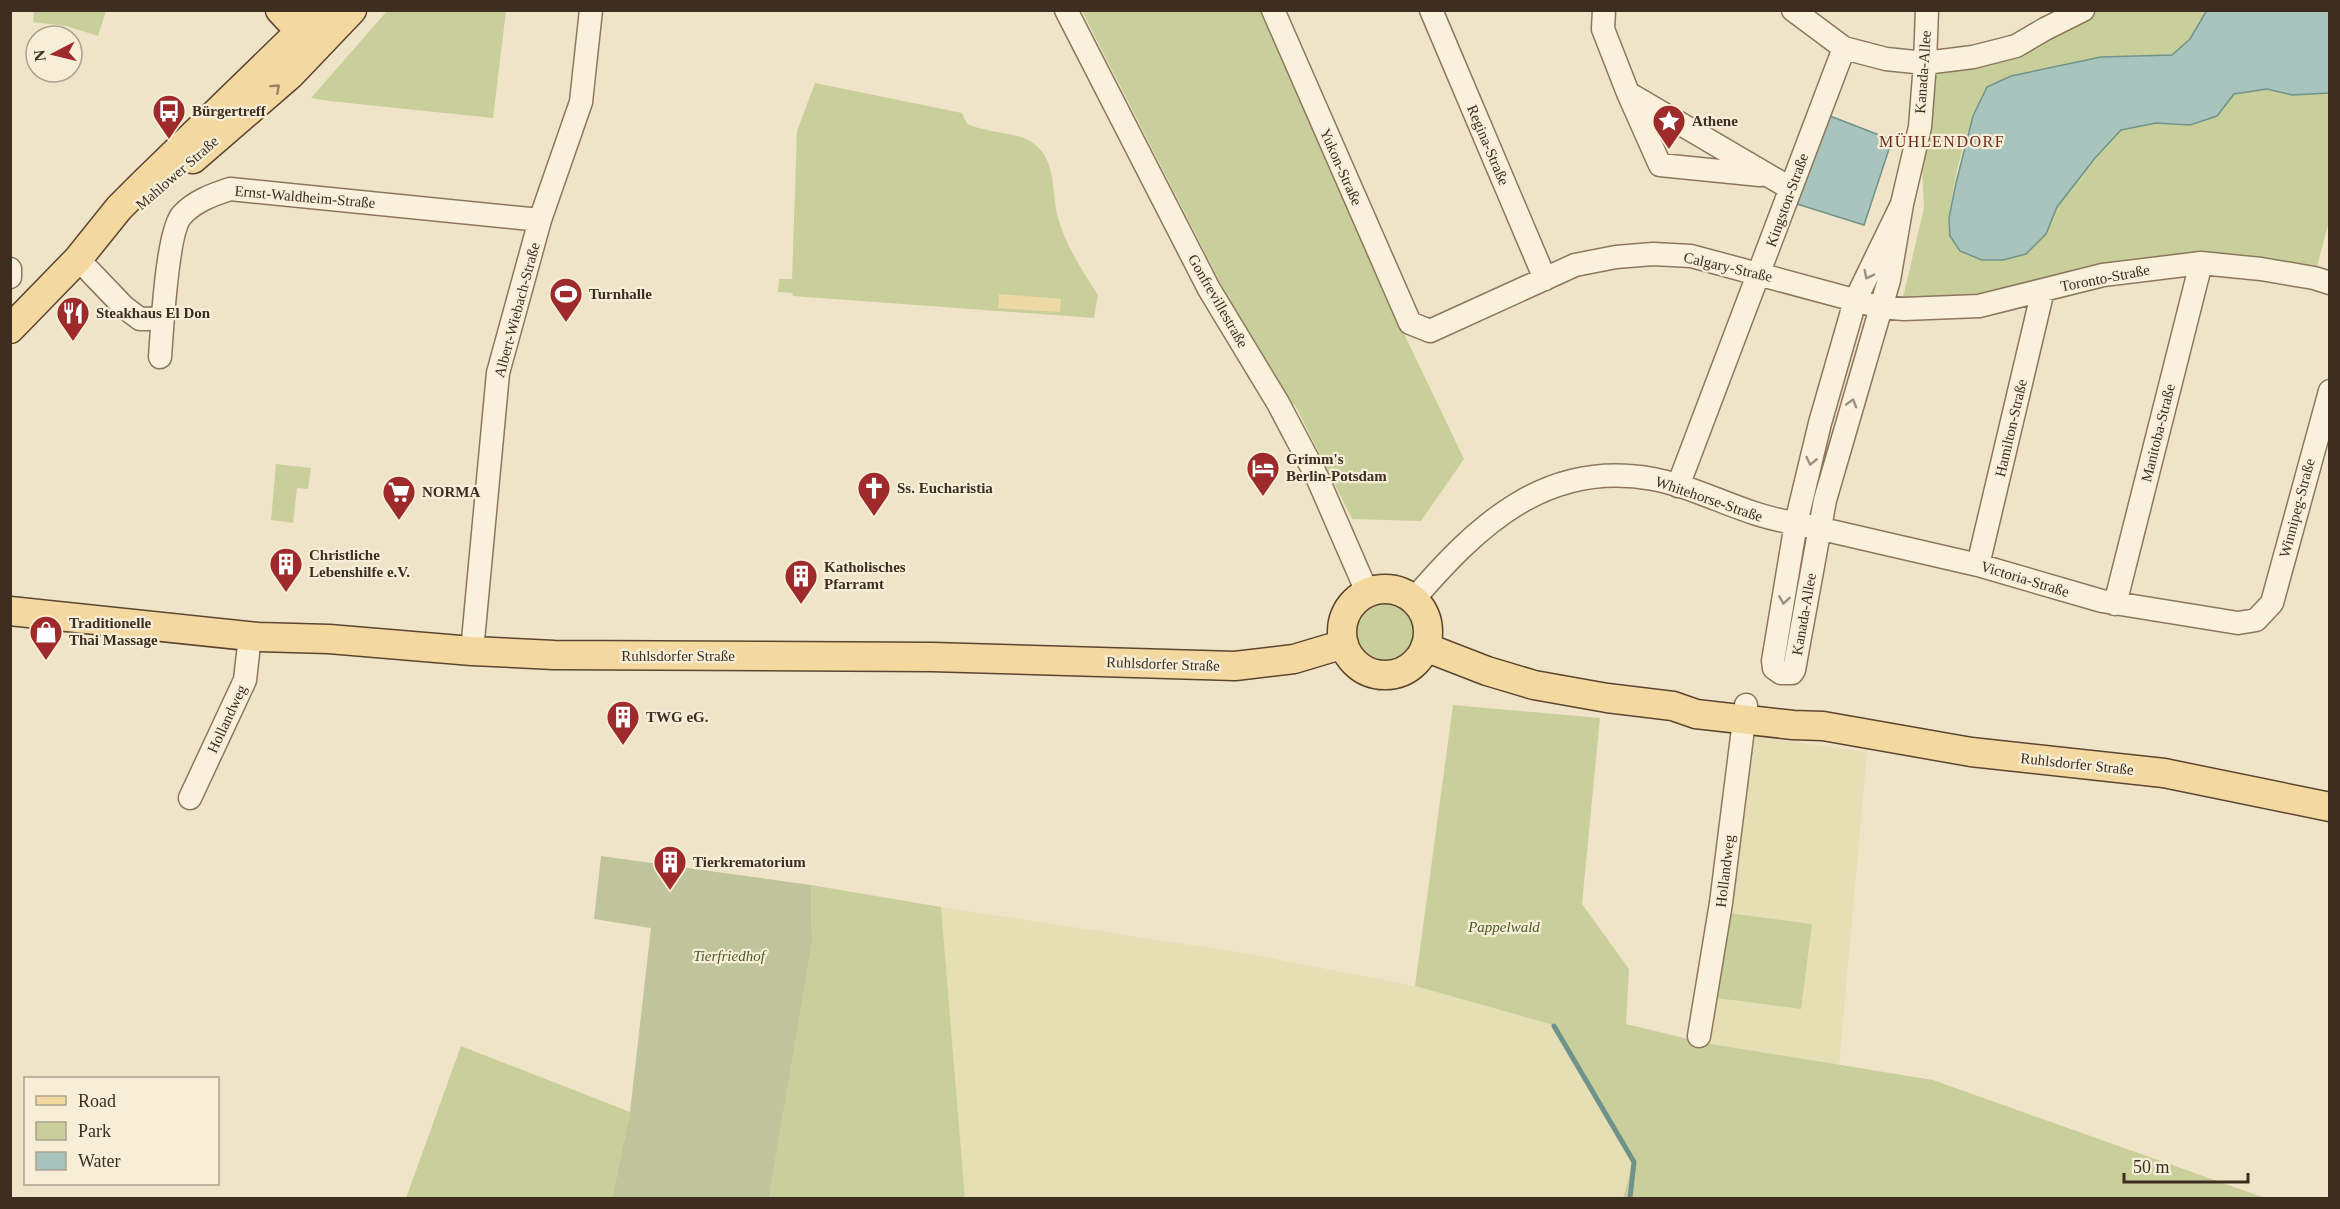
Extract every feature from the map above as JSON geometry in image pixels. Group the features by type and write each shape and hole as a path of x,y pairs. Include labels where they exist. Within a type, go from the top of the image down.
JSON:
{"main road":[{"path":"280,10 308,40"},
{"name":"Mahlower Straße","path":"308,40 322,10"},
{"name":"Mahlower Straße","path":"10,328 78,259 119,208 142,185 308,40 352,10"},
{"path":"1383,588 1399,591 1414,599 1427,622 1428,635 1420,656 1406,669 1388,675 1369,672 1353,661 1344,644 1342,632 1348,608 1356,599 1367,592 1383,588"},
{"name":"Ruhlsdorfer Straße","path":"10,611 249,636 329,639 554,656 963,658 1234,666 1294,659 1344,644"},
{"name":"Ruhlsdorfer Straße","path":"1425,647 1487,671 1534,685 1607,698 1673,706 1696,714 1745,712 1793,725 1823,726 1971,752 2163,773 2330,807"}],"street":[{"name":"Albert-Wiebach-Straße","path":"472,651 498,373 540,220 581,102 591,10"},
{"name":"Gonfrevillestraße","path":"1066,10 1209,289 1278,403 1317,477 1367,592"},
{"name":"Yukon-Straße","path":"1273,10 1410,323"},
{"name":"Regina-Straße","path":"1431,10 1545,279"},
{"path":"1604,10 1603,29 1660,165 1768,176"},
{"path":"1793,10 1844,48 1886,59 1925,63 1973,57 2016,46 2083,10"},
{"name":"Kanada-Allee","path":"1902,204 1855,301 1820,423 1796,523 1773,661 1776,672 1792,673 1794,670 1818,529 1888,280 1902,204 1920,127 1927,10"},
{"name":"Kingston-Straße","path":"1678,486 1844,48"},
{"path":"1628,93 1790,188"},
{"name":"Ernst-Waldheim-Straße","path":"160,357 168,263 180,217 205,197 230,189 540,220"},
{"name":"Calgary-Straße","path":"1410,323 1430,331 1575,265 1616,257 1653,254 1691,256 1880,307"},
{"path":"78,259 124,307 140,319 163,318"},
{"name":"Toronto-Straße","path":"1880,307 1904,309 1979,306 2103,275 2201,263 2261,268 2330,283"},
{"name":"Manitoba-Straße","path":"2115,604 2201,263"},
{"path":"10,269 10,277"},
{"name":"Hamilton-Straße","path":"1978,565 2043,290"},
{"name":"Winnipeg-Straße","path":"2256,621 2272,603 2330,391"},
{"name":"Whitehorse-Straße","path":"1414,599 1467,542 1489,523 1529,496 1575,480 1628,476 1653,479 1770,520 1796,523"},
{"name":"Victoria-Straße","path":"1796,523 1978,565 2115,604 2238,623 2256,621"},
{"name":"Hollandweg","path":"190,798 245,680 249,636"},
{"name":"Hollandweg","path":"1699,1036 1721,903 1745,712"}],"shaded area":[{"path":"1750,736 1867,752 1839,1066 1705,1043"},
{"path":"941,907 1250,954 1415,986 1553,1025 1633,1161 1623,1198 965,1198"}],"green space":[{"path":"34,10 106,11 98,36 84,32 84,24 33,22"},
{"path":"387,11 506,11 493,118 311,98"},
{"path":"1082,11 1262,11 1407,340 1464,459 1421,521 1352,519 1295,405 1285,402 1221,284"},
{"path":"2083,11 2207,11 2190,39 2172,55 2101,57 2011,76 1987,87 1965,140 1955,178 1950,236 2003,260 2026,254 2046,234 2057,207 2095,158 2121,130 2156,123 2190,125 2217,116 2234,94 2267,89 2292,95 2329,93 2329,221 2314,278 2201,263 1937,308 1903,297 1924,208 1920,127 1925,63 1973,57"},
{"path":"815,83 962,113 967,124 1024,138 1039,148 1050,167 1056,211 1062,231 1098,295 1094,318 793,296 792,293 778,292 779,279 792,279 797,131"},
{"path":"276,464 311,468 308,489 297,488 293,523 271,520"},
{"path":"1384,599 1402,605 1410,613 1416,631 1410,649 1402,657 1384,663 1366,657 1358,649 1352,631 1358,613 1366,605"},
{"name":"Pappelwald","path":"1453,705 1600,718 1582,904 1629,969 1626,1024 1705,1043 1933,1080 2265,1198 1623,1198 1633,1161 1553,1025 1415,986"},
{"name":"Tierfriedhof","path":"601,856 811,885 812,943 769,1198 612,1198 630,1112 651,928 594,919"},
{"path":"811,885 941,907 965,1198 769,1198 812,943"},
{"path":"1728,913 1812,924 1801,1009 1717,998"},
{"path":"461,1046 630,1112 612,1198 406,1198"}],"sand":[{"path":"999,294 1061,299 1060,312 998,308"}],"water":[{"path":"2207,10 2329,11 2329,93 2292,95 2267,89 2234,94 2217,116 2190,125 2156,123 2121,130 2095,158 2057,207 2046,234 2026,254 2003,260 1982,260 1960,251 1950,236 1949,218 1973,116 1987,87 2011,76 2101,57 2172,55 2190,39"},
{"path":"1830,116 1892,140 1864,225 1797,204"}],"waterway":[{"path":"1554,1026 1634,1162 1630,1198"}],"place":[{"name":"Bürgertreff","path":"169,140"},
{"name":"Athene","path":"1669,150"},
{"name":"Turnhalle","path":"566,323"},
{"name":"Steakhaus El Don","path":"73,342"},
{"name":"Grimm's Berlin-Potsdam","path":"1263,497"},
{"name":"Ss. Eucharistia","path":"874,517"},
{"name":"NORMA","path":"399,521"},
{"name":"Christliche Lebenshilfe e.V.","path":"286,593"},
{"name":"Katholisches Pfarramt","path":"801,605"},
{"name":"Traditionelle Thai Massage","path":"46,661"},
{"name":"TWG eG.","path":"623,746"},
{"name":"Tierkrematorium","path":"670,891"}],"district":[{"name":"MÜHLENDORF","path":"1942,141"}]}
